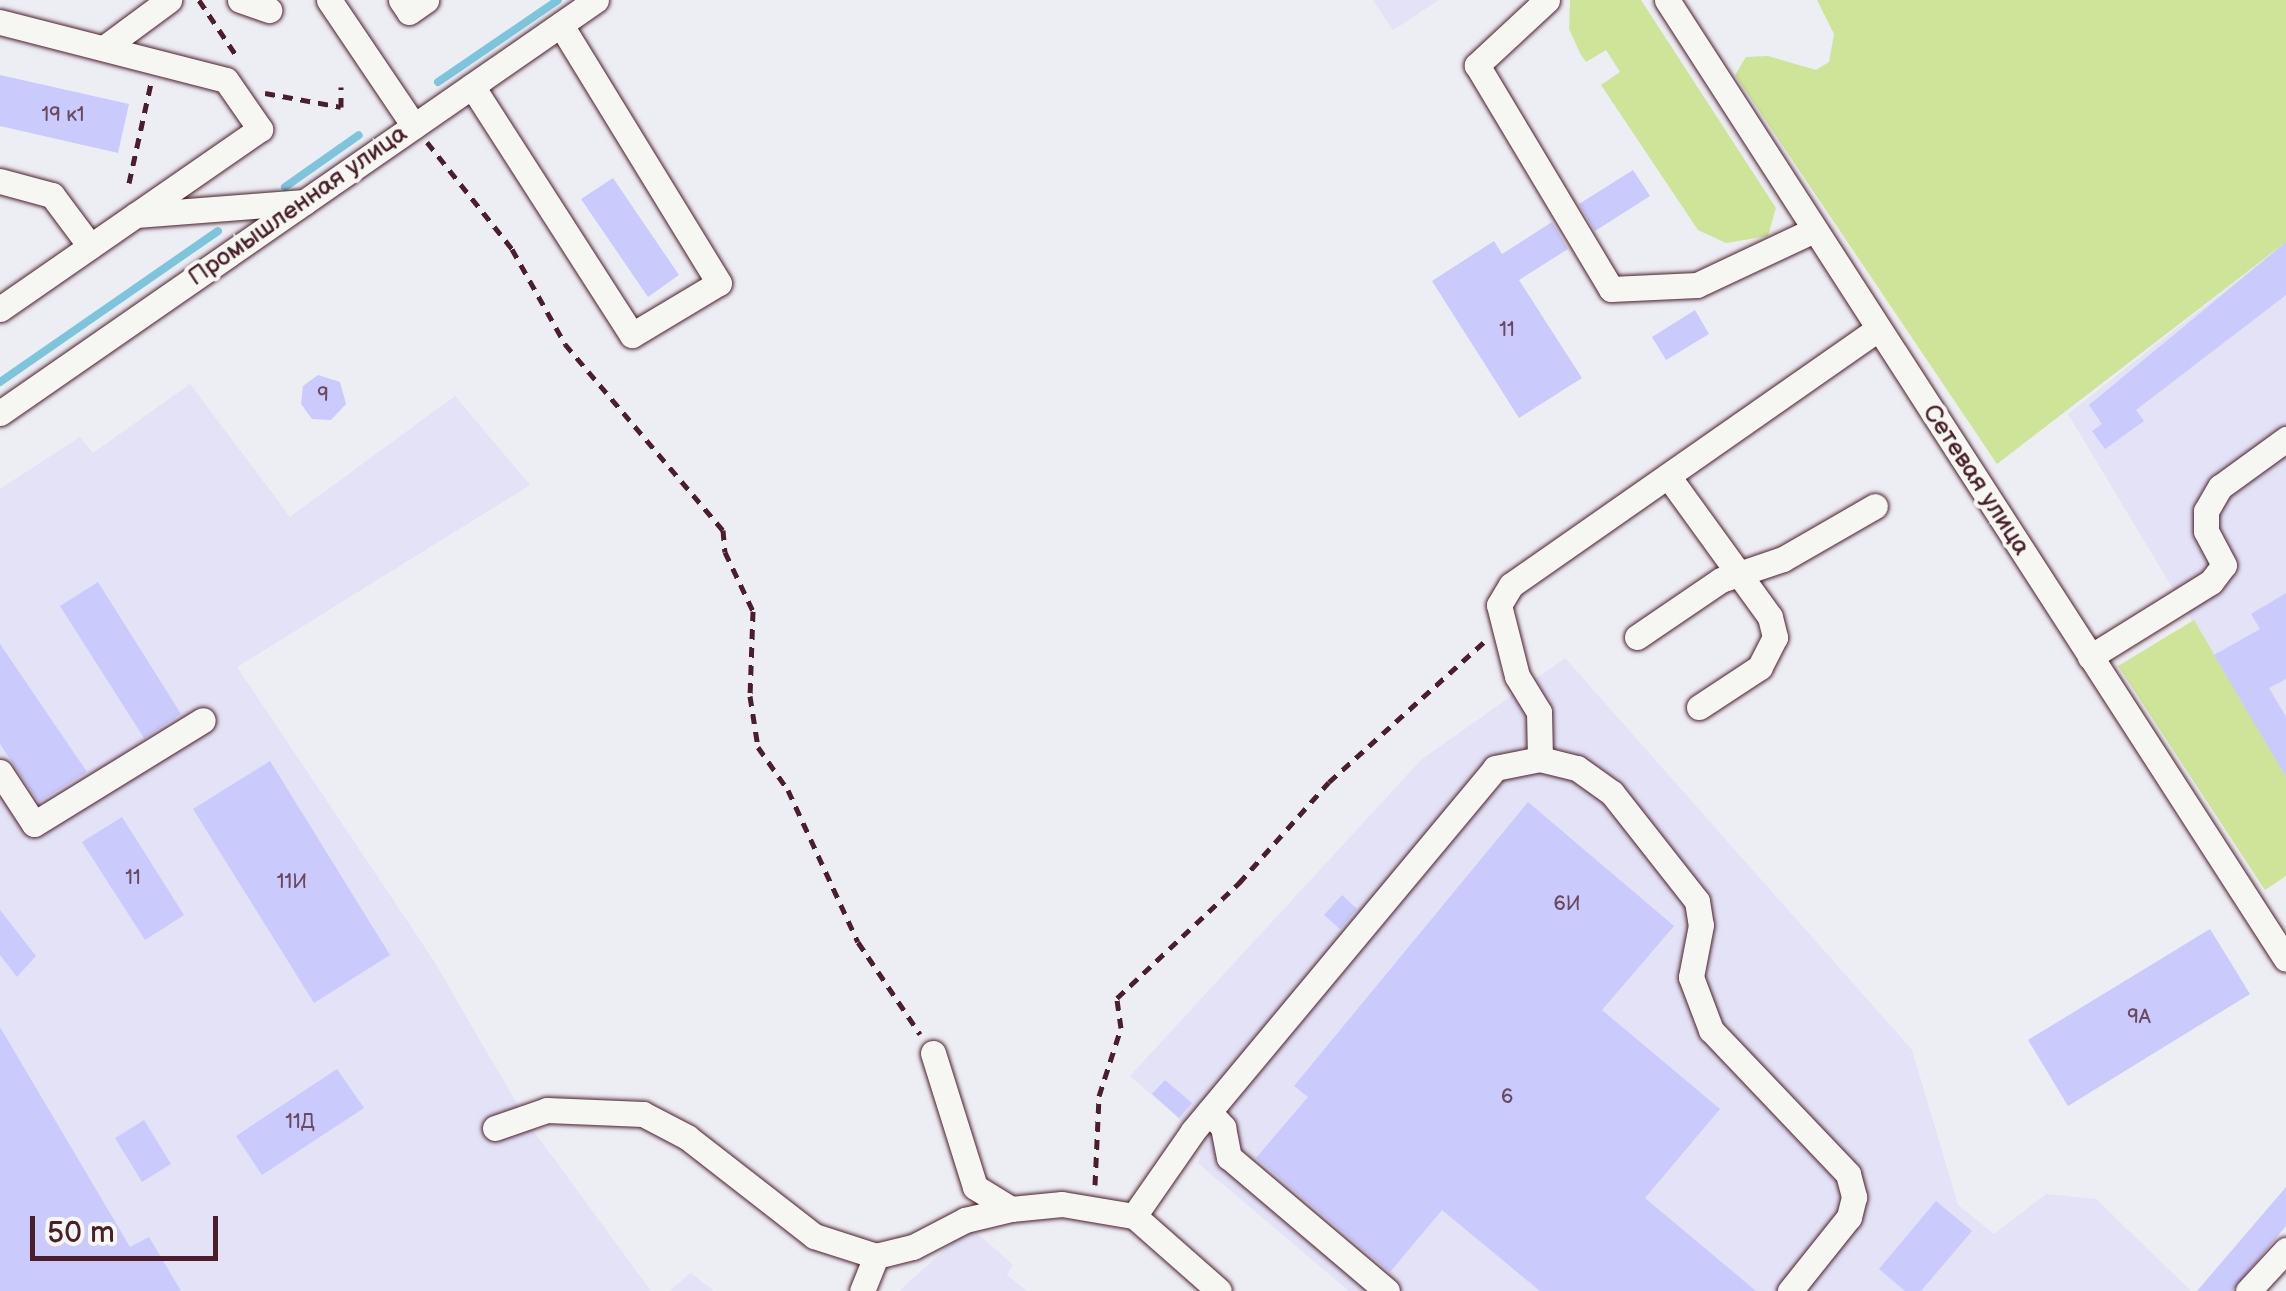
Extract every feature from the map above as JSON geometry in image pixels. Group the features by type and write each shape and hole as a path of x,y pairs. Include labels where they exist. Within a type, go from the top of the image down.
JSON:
{"street":[{"path":"104,48 170,0"},
{"path":"240,0 269,10"},
{"path":"330,0 414,126"},
{"path":"401,0 408,12 426,0"},
{"name":"Промышленная улица","path":"0,413 596,0"},
{"path":"1547,0 1477,65 1612,290 1697,285 1814,230"},
{"name":"Сетевая улица","path":"1667,0 2285,954"},
{"path":"0,22 226,80 260,129 0,309"},
{"path":"472,86 632,335 719,283 561,25"},
{"path":"0,181 52,196 90,246"},
{"path":"136,215 304,202"},
{"path":"1540,759 1540,712 1517,676 1499,605 1511,585 1878,328"},
{"path":"2090,657 2211,582 2224,565 2206,531 2206,511 2220,487 2286,439"},
{"path":"1668,476 1770,616 1770,655 1698,707"},
{"path":"1638,636 1739,574 1783,559 1875,506"},
{"path":"0,772 34,824 203,720"},
{"path":"1134,1216 1209,1112 1495,768 1540,759 1578,768 1612,793 1697,901 1701,925 1691,977 1711,1030 1848,1174 1854,1197 1849,1217 1790,1291"},
{"path":"933,1053 975,1187 1012,1209"},
{"path":"495,1128 546,1110 643,1114 686,1137 814,1236 876,1256 1012,1209 1094,1208 1134,1216 1218,1291"},
{"path":"1209,1112 1223,1126 1229,1157 1387,1291"},
{"path":"2248,1291 2286,1250"},
{"path":"862,1291 876,1256"}],"path":[{"path":"198,0 242,64"},
{"path":"129,183 156,61"},
{"path":"261,92 341,107 340,87"},
{"path":"414,126 512,249 566,344 723,530 725,552 753,611 750,696 758,747 788,790 858,942 933,1053"},
{"path":"1094,1208 1099,1096 1121,1028 1117,998 1238,884 1330,782 1503,621"}],"shaded area":[{"path":"1373,0 1439,0 1393,30"},
{"path":"2286,242 2286,777 2068,414"},
{"path":"190,384 290,517 455,396 530,485 237,667 432,958 530,1126 651,1291 0,1291 0,489 80,437 93,453"},
{"path":"1565,658 1912,1050 1958,1205 1994,1234 2046,1194 2096,1199 2191,1291 1349,1291 1198,1163 1206,1142 1130,1076 1421,760"},
{"path":"970,1227 1013,1265 1007,1275 1027,1291 899,1291"},
{"path":"691,1273 714,1291 669,1291"}],"green space":[{"path":"1570,0 1641,0 1776,208 1768,236 1726,243 1698,230 1601,85 1620,72 1606,50 1586,62 1580,53 1569,29"},
{"path":"1817,0 2286,0 2286,242 1997,464 1735,75 1746,57 1768,56 1816,70 1829,62 1834,34"},
{"path":"2194,620 2286,777 2286,876 2265,890 2118,666"}],"building":[{"path":"0,75 129,104 118,153 0,126"},
{"path":"1633,170 1650,196 1595,231 1579,204"},
{"path":"613,178 679,275 648,297 581,199"},
{"path":"1552,222 1568,249 1519,280 1582,378 1519,418 1432,281 1494,241 1502,254"},
{"path":"2286,242 2286,295 2136,410 2144,421 2105,449 2092,431 2102,424 2089,405"},
{"path":"1695,310 1709,334 1666,360 1652,337"},
{"path":"318,375 340,382 346,404 331,420 312,419 301,404 303,386"},
{"path":"98,582 181,714 144,738 60,606"},
{"path":"2286,593 2286,679 2269,688 2286,717 2286,777 2214,655 2260,629 2251,614"},
{"path":"0,644 87,772 39,802 0,744"},
{"path":"270,761 390,955 314,1003 193,809"},
{"path":"1528,802 1674,926 1602,1010 1720,1109 1645,1198 1756,1291 1540,1291 1442,1210 1390,1272 1256,1158 1308,1097 1294,1086"},
{"path":"122,817 184,915 145,940 82,842"},
{"path":"1342,895 1357,909 1340,929 1324,915"},
{"path":"0,910 36,956 17,977 0,955"},
{"path":"2210,929 2250,994 2068,1106 2028,1040"},
{"path":"0,1027 130,1247 149,1237 181,1291 0,1291"},
{"path":"337,1069 364,1108 262,1175 236,1136"},
{"path":"1165,1080 1192,1103 1179,1118 1152,1094"},
{"path":"144,1120 171,1164 142,1182 115,1138"},
{"path":"2286,1187 2286,1226 2232,1291 2197,1291"},
{"path":"1936,1201 1972,1231 1921,1291 1905,1291 1879,1269"}],"waterway":[{"path":"438,82 558,0"},
{"path":"285,187 359,135"},
{"path":"0,382 218,231"}]}
